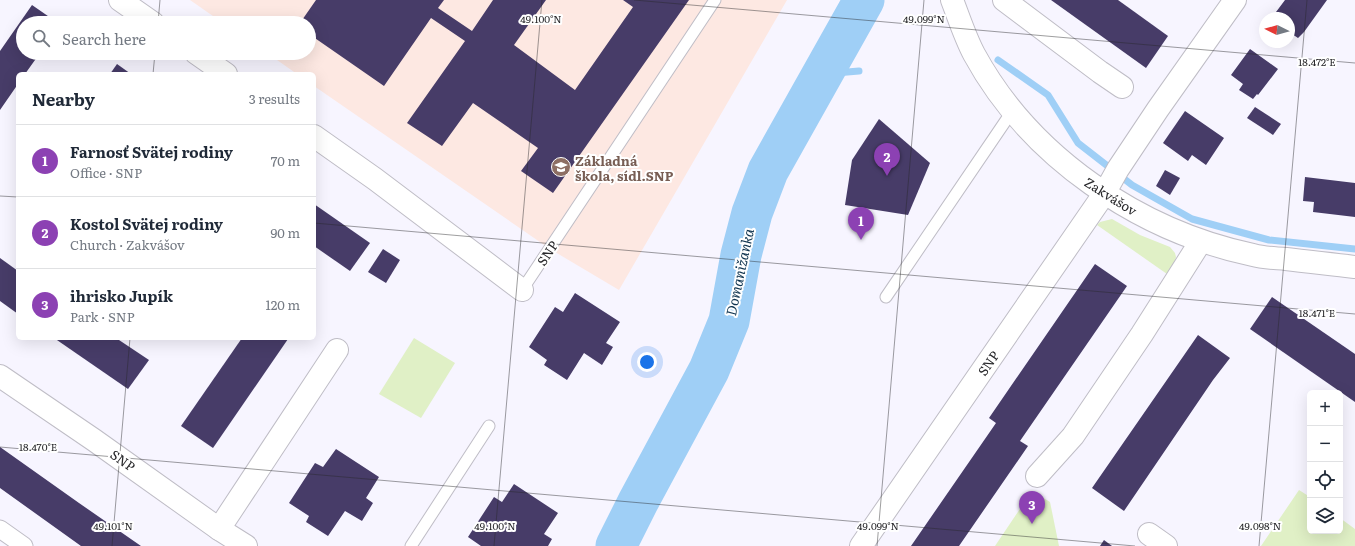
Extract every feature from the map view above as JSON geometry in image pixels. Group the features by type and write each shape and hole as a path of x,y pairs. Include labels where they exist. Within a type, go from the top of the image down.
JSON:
{"street":[{"path":"120,0 143,16"},
{"name":"Zakvášov","path":"953,0 973,53 995,89 1030,131 1065,165 1112,180 1155,222 1201,241 1254,256 1355,267"},
{"path":"1004,0 1122,87"},
{"name":"Zakvášov","path":"1112,180 1235,0"},
{"path":"206,60 223,72"},
{"name":"SNP","path":"316,137 375,178 522,290"},
{"name":"SNP","path":"861,546 1112,180"},
{"path":"1037,476 1073,436 1142,334 1201,241"},
{"path":"219,529 337,350"},
{"name":"SNP","path":"0,376 94,440 219,529 246,546"},
{"path":"0,529 24,546"}],"lane":[{"name":"SNP","path":"522,290 715,0"},
{"path":"886,297 1013,110"},
{"path":"411,546 489,426"}],"shaded area":[{"name":"Základná škola, sídl.SNP","path":"190,0 787,0 619,290 550,249 316,87 316,72 294,72 277,60 316,60 316,16 213,16"}],"green space":[{"path":"1112,219 1140,235 1170,247 1175,253 1176,257 1167,274 1097,225 1100,222"},
{"path":"414,338 455,363 421,418 379,394"},
{"path":"1299,490 1307,495 1307,534 1343,534 1343,520 1355,529 1355,546 1261,546"},
{"path":"1032,491 1050,502 1059,546 995,546"}],"building":[{"path":"316,0 444,0 438,8 472,31 493,0 546,0 514,45 575,90 633,7 623,0 689,0 553,193 521,171 538,148 473,103 442,146 407,123 465,41 431,18 384,86 316,39 316,16 305,16"},
{"path":"1051,0 1118,0 1168,36 1146,68"},
{"path":"1285,0 1327,0 1298,38 1295,36 1295,12 1276,12"},
{"path":"32,5 48,16 24,16"},
{"path":"16,28 16,60 35,60 26,72 16,72 16,87 0,110 0,51"},
{"path":"1250,49 1278,69 1258,95 1257,94 1253,99 1239,90 1243,84 1231,75"},
{"path":"117,64 128,72 111,72"},
{"path":"1255,107 1281,124 1273,135 1247,118"},
{"path":"1185,111 1224,138 1206,165 1192,155 1188,161 1163,143"},
{"path":"879,119 930,163 908,215 845,205 852,160"},
{"path":"1165,170 1180,178 1170,195 1156,186"},
{"path":"1305,177 1355,183 1355,217 1313,212 1314,202 1303,201"},
{"path":"316,205 370,243 350,271 316,247"},
{"path":"383,249 400,260 386,283 368,272"},
{"path":"0,258 16,270 16,313 0,301"},
{"path":"1095,264 1127,286 1020,441 1028,446 959,546 911,546 996,423 989,418"},
{"path":"575,293 620,322 606,343 613,347 602,365 584,353 567,380 544,365 547,360 529,347 555,307 563,312"},
{"path":"1272,297 1355,354 1355,402 1343,394 1343,390 1338,390 1250,329"},
{"path":"1198,335 1230,358 1213,380 1124,511 1092,488"},
{"path":"57,340 119,340 149,360 128,389"},
{"path":"241,340 287,340 213,448 181,426"},
{"path":"0,447 141,546 81,546 0,488"},
{"path":"336,449 379,477 366,498 373,503 362,521 345,511 328,536 306,522 309,516 289,503 315,463 323,467"},
{"path":"514,484 558,513 544,534 552,539 548,546 481,546 468,537 494,497 502,502"},
{"path":"1104,540 1112,546 1100,546"}],"waterway":[{"name":"Domanižanka","path":"616,546 709,370 729,321 741,255 752,213 768,171 864,0"},
{"path":"998,60 1048,95 1078,143 1132,185 1192,219 1269,240 1355,249"},
{"path":"824,74 859,71"}],"place":[{"name":"Základná škola, sídl.SNP","path":"561,167"},
{"name":"Kostol Svätej rodiny","path":"887,176"},
{"name":"Farnosť Svätej rodiny","path":"861,240"},
{"name":"ihrisko Jupík","path":"1032,524"}]}
